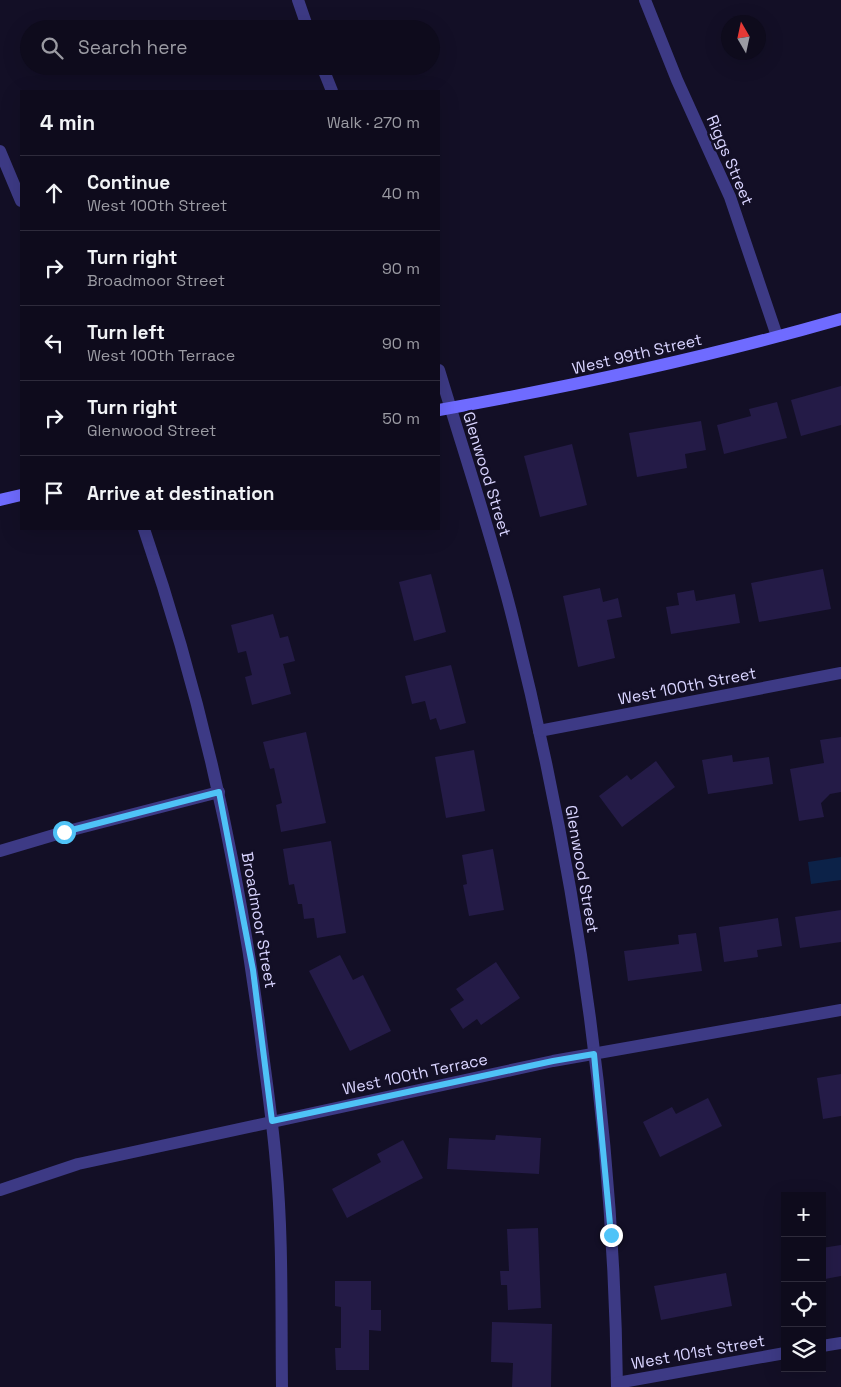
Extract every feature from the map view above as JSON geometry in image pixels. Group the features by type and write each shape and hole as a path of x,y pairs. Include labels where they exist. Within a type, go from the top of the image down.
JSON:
{"street":[{"path":"298,0 305,20"},
{"name":"Riggs Street","path":"645,0 677,80 730,197 777,336"},
{"path":"326,75 332,90"},
{"path":"0,151 20,199"},
{"name":"West 99th Street","path":"444,409 583,384 841,319"},
{"name":"Glenwood Street","path":"440,378 444,409 478,496 502,580 539,731 564,858 594,1054 611,1235 617,1385"},
{"path":"0,500 20,494"},
{"name":"Broadmoor Street","path":"144,530 162,579 198,704 219,792 253,970 276,1164 280,1226 282,1387"},
{"name":"West 100th Street","path":"539,731 841,673"},
{"path":"0,851 64,832 219,792"},
{"name":"West 100th Terrace","path":"0,1190 78,1164 272,1121 553,1061 841,1010"},
{"path":"826,1345 841,1343"},
{"name":"West 101st Street","path":"617,1385 781,1354"}],"water":[{"path":"841,857 841,880 811,884 808,862"}],"building":[{"path":"841,386 841,425 801,436 791,400"},
{"path":"777,402 787,438 724,454 717,425 751,416 749,409"},
{"path":"701,421 706,450 685,454 687,468 637,477 629,433"},
{"path":"572,444 587,505 540,517 524,456"},
{"path":"823,569 831,609 759,622 751,583"},
{"path":"431,574 446,632 414,641 399,582"},
{"path":"600,588 603,602 618,598 622,617 607,620 615,658 578,667 563,596"},
{"path":"694,590 696,601 735,594 740,623 671,634 666,607 679,605 677,593"},
{"path":"273,614 280,638 288,636 295,661 283,664 291,694 252,705 245,677 252,675 246,651 238,653 231,625"},
{"path":"451,665 466,723 440,730 436,718 430,720 425,701 412,704 405,676"},
{"path":"306,732 326,823 281,832 276,805 282,803 274,768 270,769 263,742"},
{"path":"841,737 841,792 830,794 821,803 824,817 799,821 790,769 824,763 820,740"},
{"path":"474,750 485,811 446,818 435,757"},
{"path":"732,755 733,762 769,757 773,784 708,794 702,760"},
{"path":"656,761 675,787 622,827 599,796 627,775 631,780"},
{"path":"331,841 346,933 317,938 314,918 304,919 302,904 298,904 294,884 289,885 283,849"},
{"path":"493,849 504,910 469,916 463,885 467,884 462,855"},
{"path":"841,910 841,942 800,948 795,917"},
{"path":"778,918 782,946 757,950 758,957 724,962 719,927"},
{"path":"696,933 702,971 628,981 624,951 679,944 678,935"},
{"path":"340,955 353,980 363,975 391,1031 350,1051 309,971"},
{"path":"496,962 520,998 481,1025 477,1019 463,1029 450,1009 464,1000 456,989"},
{"path":"841,1074 841,1116 823,1119 817,1078"},
{"path":"708,1098 722,1126 660,1157 643,1122 672,1107 676,1114"},
{"path":"496,1135 541,1138 539,1174 447,1169 449,1138 495,1140"},
{"path":"403,1140 423,1178 347,1218 332,1189 381,1162 377,1154"},
{"path":"538,1228 541,1308 508,1310 507,1285 501,1285 500,1271 509,1271 507,1229"},
{"path":"841,1245 841,1276 826,1279 826,1247"},
{"path":"726,1273 732,1306 661,1320 654,1286"},
{"path":"335,1281 371,1281 371,1310 381,1310 381,1331 369,1330 369,1370 336,1370 335,1348 341,1348 341,1307 335,1306"},
{"path":"492,1322 552,1324 551,1387 512,1387 513,1363 491,1362"}],"route":[{"path":"64,832 219,792 253,970 272,1121 594,1054 611,1235"}]}
